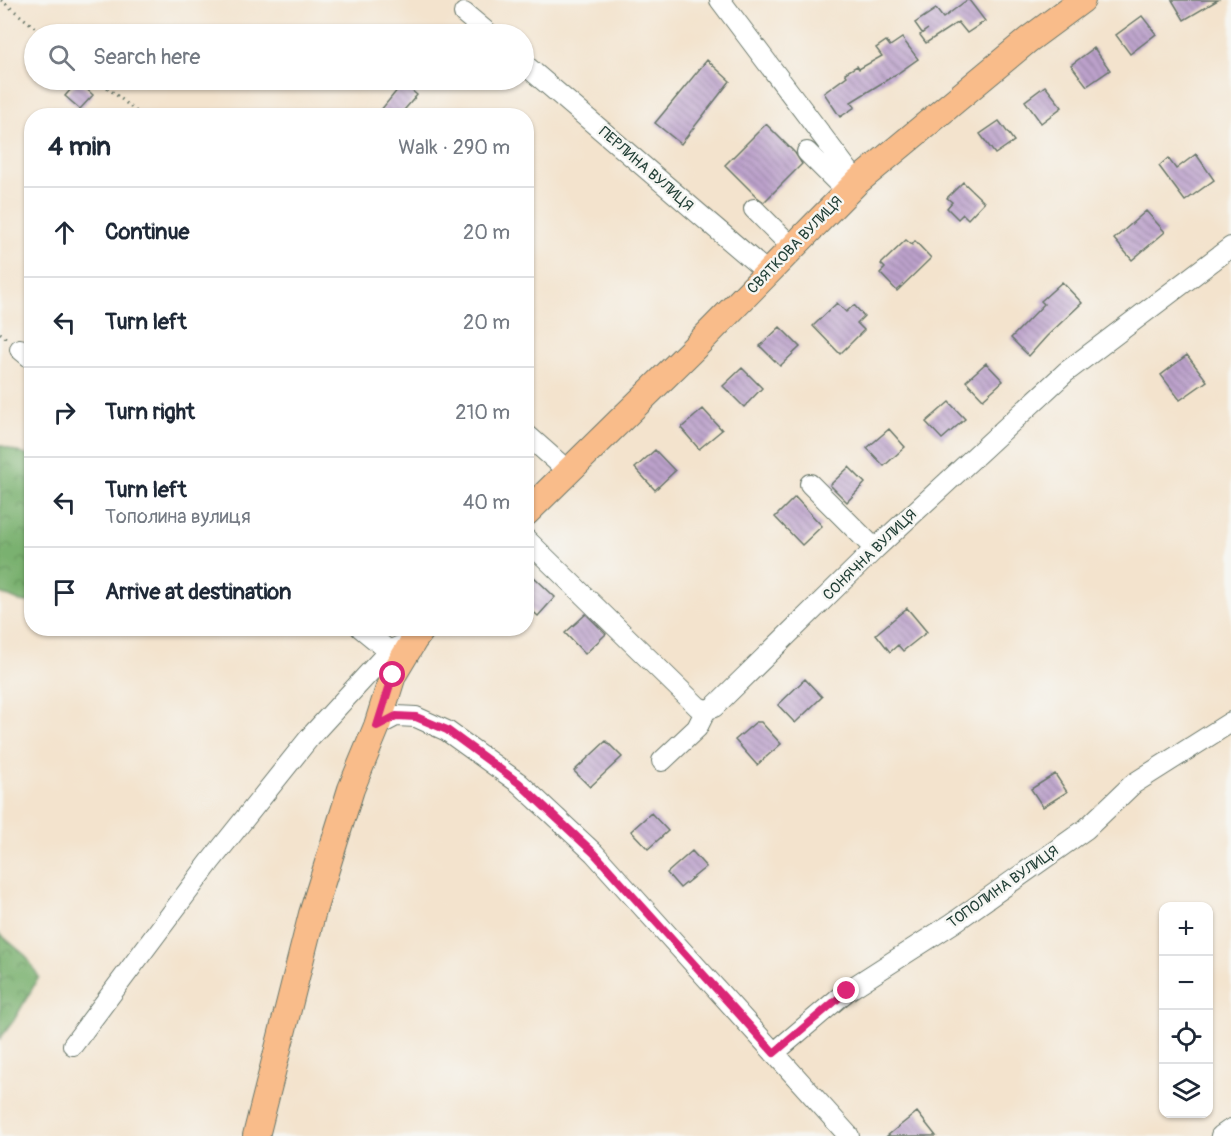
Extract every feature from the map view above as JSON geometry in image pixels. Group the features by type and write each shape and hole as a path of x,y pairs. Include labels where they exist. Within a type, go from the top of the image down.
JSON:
{"main road":[{"name":"СВЯТКОВА ВУЛИЦЯ","path":"534,505 852,187 1028,40 1082,0"},
{"path":"257,1132 312,914 351,789 377,726 393,675 418,636"}],"street":[{"path":"720,0 852,187"},
{"path":"464,13 477,24"},
{"name":"ПЕРЛИНА ВУЛИЦЯ","path":"534,73 768,273"},
{"path":"807,152 852,187"},
{"path":"754,209 792,248"},
{"name":"СОНЯЧНА ВУЛИЦЯ","path":"663,761 697,728 706,710 714,707 875,549 1065,372 1231,247"},
{"path":"534,441 569,471"},
{"path":"810,484 875,549"},
{"path":"534,547 698,707 706,710"},
{"path":"370,636 388,651"},
{"path":"73,1045 217,853 310,737 388,651 415,636"},
{"path":"377,726 396,716 416,717 447,730 519,783 594,853 849,1136"},
{"name":"ТОПОЛИНА ВУЛИЦЯ","path":"774,1053 847,991 972,910 1086,829 1133,784 1231,722"},
{"path":"1221,1136 1231,1129"}],"path":[{"path":"1,0 31,24"},
{"path":"110,90 132,108"}],"green space":[{"path":"0,445 24,454 24,602 0,593"},
{"path":"0,934 26,956 39,977 0,1039"}],"building":[{"path":"967,0 985,21 967,33 958,22 926,43 920,35 928,29 922,33 915,23 936,9 943,18"},
{"path":"1172,0 1218,0 1184,20"},
{"path":"1142,16 1156,34 1130,54 1116,35"},
{"path":"902,38 918,59 851,102 855,107 840,117 824,93 847,76 845,73 857,66 859,69 882,56 876,48 886,41 890,46"},
{"path":"1094,48 1110,70 1087,86 1071,65"},
{"path":"707,60 730,81 681,144 655,123"},
{"path":"1045,86 1062,107 1041,123 1025,101"},
{"path":"70,90 88,90 93,95 81,108 65,96"},
{"path":"397,90 411,90 417,95 406,108 383,108"},
{"path":"999,121 1014,141 995,154 980,134"},
{"path":"766,124 795,153 802,164 764,202 725,165"},
{"path":"1196,154 1214,180 1185,201 1159,166 1168,158 1176,169"},
{"path":"963,182 984,202 968,219 963,214 958,219 947,208 952,202 947,198"},
{"path":"1146,211 1165,232 1132,260 1114,239"},
{"path":"906,240 912,245 915,241 931,258 897,291 880,273 885,268 881,264"},
{"path":"1062,282 1082,303 1029,356 1011,338 1044,304 1041,301"},
{"path":"837,303 846,312 854,305 864,316 857,323 864,330 840,354 813,326"},
{"path":"780,327 800,347 780,366 760,346"},
{"path":"1187,355 1207,381 1180,400 1161,375"},
{"path":"986,363 1003,381 983,399 966,381"},
{"path":"742,368 762,388 744,407 723,386"},
{"path":"949,402 965,419 942,439 926,422"},
{"path":"703,409 722,430 699,449 681,428"},
{"path":"889,429 905,447 884,466 867,448"},
{"path":"655,450 675,471 655,490 635,468"},
{"path":"849,467 865,483 847,502 830,485"},
{"path":"795,497 822,526 802,545 775,517"},
{"path":"534,577 555,597 538,616 534,612"},
{"path":"907,608 927,632 903,651 898,645 890,652 876,634"},
{"path":"586,614 606,634 585,654 565,633"},
{"path":"805,679 822,697 795,723 778,705"},
{"path":"756,722 761,722 781,744 757,765 735,740"},
{"path":"606,741 622,757 590,787 574,771"},
{"path":"1055,774 1067,792 1043,807 1031,789"},
{"path":"651,813 668,831 648,849 631,831"},
{"path":"692,851 706,867 680,888 667,873"},
{"path":"917,1112 936,1136 887,1136"}],"route":[{"path":"393,675 377,726 396,716 416,717 447,730 519,783 594,853 774,1053 847,991"}]}
